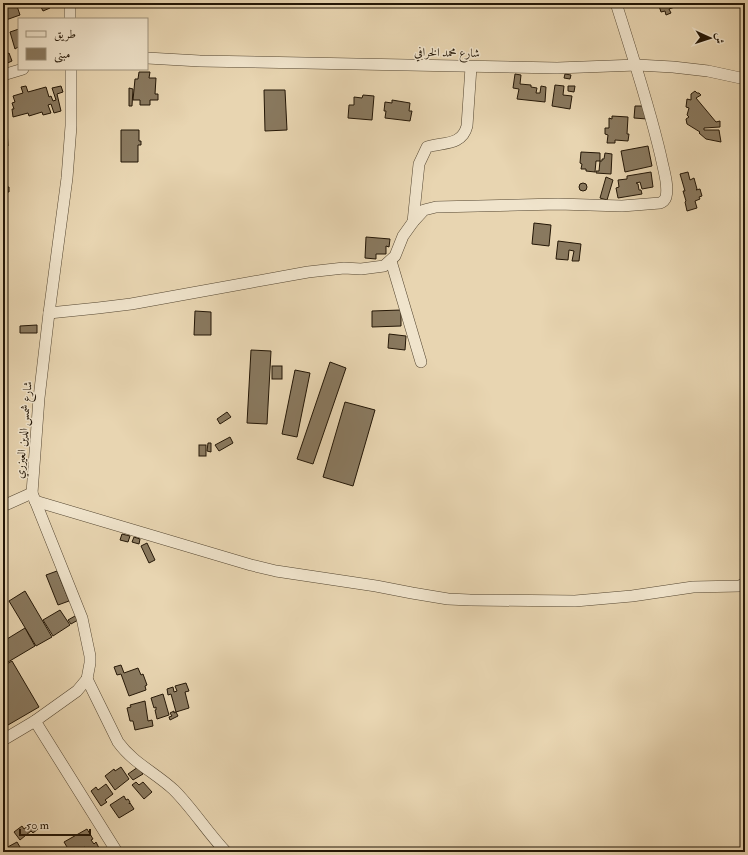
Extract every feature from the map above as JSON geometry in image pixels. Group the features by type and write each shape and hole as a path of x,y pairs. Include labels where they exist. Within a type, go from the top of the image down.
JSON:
{"street":[{"path":"70,3 70,18"},
{"path":"49,313 131,304 308,272 344,268 375,268 384,266 395,256 412,222 424,210 436,207 538,204 622,206 663,202 666,197 666,182 655,132 637,65 616,3"},
{"name":"شارع محمد الخرافي","path":"148,58 200,61 557,68 637,65 687,68 745,79"},
{"path":"412,222 419,164 427,147 460,139 465,134 467,126 470,66"},
{"path":"3,75 20,70"},
{"name":"شارع شمس الدين العيزري","path":"71,70 71,126 67,178 38,405 33,497 82,618 90,656 87,679"},
{"path":"390,261 421,362"},
{"path":"3,506 33,497 251,565 448,599 575,601 632,596 693,587 740,586 745,583"},
{"path":"3,740 35,721 77,691 87,679 122,748 133,759 173,789 190,808 210,835 226,852"},
{"path":"35,721 117,852"}],"building":[{"path":"16,3 20,15 3,21 3,4"},
{"path":"39,3 48,3 50,8 43,11"},
{"path":"658,3 674,3 675,7 669,9 671,13 666,15 665,11 661,12"},
{"path":"18,29 18,47 15,49 10,32"},
{"path":"3,44 12,61 3,65"},
{"path":"139,72 150,72 149,78 156,78 155,94 158,94 158,100 150,100 150,105 140,105 140,100 133,100 135,79 138,79"},
{"path":"515,74 521,75 520,84 531,85 531,87 537,88 536,93 540,93 541,86 546,87 545,102 517,99 519,89 513,88"},
{"path":"565,74 571,75 570,79 564,78"},
{"path":"555,85 564,86 563,95 572,96 570,109 552,106"},
{"path":"26,86 28,92 46,87 49,97 51,96 53,101 56,100 52,88 61,86 63,92 57,94 61,111 54,113 51,104 48,105 51,113 43,115 42,112 29,116 28,113 13,117 12,109 14,109 12,103 15,102 13,96 23,93 21,87"},
{"path":"568,86 575,86 574,92 568,91"},
{"path":"129,88 133,89 132,106 129,106"},
{"path":"264,90 285,90 287,130 265,131"},
{"path":"695,91 701,95 696,98 716,122 720,121 720,127 704,128 704,130 719,130 721,142 706,139 699,133 700,132 687,124 686,119 689,117 687,115 689,108 686,107 687,99 691,100 691,94"},
{"path":"363,95 374,96 372,120 348,118 349,105 354,105 354,97 362,98"},
{"path":"392,100 410,103 409,111 412,111 410,121 385,118 385,102 392,103"},
{"path":"635,106 647,106 647,119 634,118"},
{"path":"612,116 628,117 628,141 615,140 615,143 607,143 608,135 605,134 605,128 609,128 609,118 612,119"},
{"path":"3,130 7,130 8,146 3,147"},
{"path":"121,130 139,130 139,141 141,141 141,145 138,145 138,162 121,162"},
{"path":"648,146 652,166 625,172 621,151"},
{"path":"581,152 600,153 600,161 596,161 595,172 581,169"},
{"path":"605,153 612,154 611,174 596,173 596,171 599,171 600,161 604,159"},
{"path":"7,168 7,187 9,187 9,192 3,192 3,169"},
{"path":"651,172 653,187 642,189 640,182 636,183 638,184 639,190 641,190 642,194 618,198 616,188 619,187 618,180 627,179 627,176"},
{"path":"688,172 690,180 694,178 696,190 700,189 702,196 699,197 700,199 695,201 697,208 687,211 683,191 685,191 680,174"},
{"path":"606,177 613,180 607,200 600,198"},
{"path":"581,183 585,183 587,187 585,191 581,191 579,189 579,185"},
{"path":"534,223 551,225 549,246 532,244"},
{"path":"366,237 390,239 389,247 386,246 386,254 376,254 376,259 365,258"},
{"path":"558,241 581,244 579,261 572,261 574,251 569,250 568,260 556,259"},
{"path":"401,310 401,326 372,327 372,311"},
{"path":"195,311 211,312 211,335 194,335"},
{"path":"37,325 37,333 20,333 20,326"},
{"path":"389,334 406,336 405,350 388,348"},
{"path":"251,350 271,351 267,424 247,423"},
{"path":"330,362 346,368 313,464 297,459"},
{"path":"272,366 282,366 282,379 272,379"},
{"path":"295,370 310,373 297,437 282,434"},
{"path":"345,402 375,410 353,486 323,477"},
{"path":"227,412 231,417 220,424 217,419"},
{"path":"230,437 233,443 219,451 215,445"},
{"path":"208,443 211,443 211,452 207,451"},
{"path":"199,445 206,445 206,456 199,456"},
{"path":"122,534 130,536 128,542 120,540"},
{"path":"134,537 140,539 139,544 132,542"},
{"path":"147,543 155,560 149,563 141,546"},
{"path":"57,571 69,601 58,605 46,575"},
{"path":"25,591 52,637 36,646 9,601"},
{"path":"60,610 70,625 53,636 43,620"},
{"path":"75,616 78,620 71,624 68,620"},
{"path":"25,628 35,646 3,665 3,631 7,639"},
{"path":"12,661 39,707 8,725 3,716 3,666"},
{"path":"121,665 124,673 138,668 141,675 143,674 147,685 145,686 146,690 129,696 121,674 117,675 114,667"},
{"path":"186,683 189,691 185,692 189,708 176,712 171,694 168,695 167,689 173,687 174,692 177,691 175,686"},
{"path":"163,694 169,715 157,719 155,710 156,707 154,708 151,698"},
{"path":"145,701 148,721 152,720 153,726 135,730 133,721 130,721 127,708 131,707 130,705"},
{"path":"174,711 174,713 176,712 178,716 170,720 169,717 172,716 170,713"},
{"path":"121,767 129,779 115,790 105,776 114,769 115,771"},
{"path":"138,767 143,774 133,780 128,774"},
{"path":"136,782 139,785 143,782 152,792 144,799 132,785"},
{"path":"106,784 113,794 105,800 107,802 101,806 91,791 96,787 98,790"},
{"path":"124,796 126,800 128,799 130,802 129,804 130,803 134,809 119,818 110,805"},
{"path":"32,823 38,829 33,833 31,831 20,840 14,832 22,826 24,829"},
{"path":"87,829 93,839 91,840 94,844 96,842 100,850 96,852 88,852 85,847 83,848 86,852 70,852 64,842"},
{"path":"17,842 23,852 3,852 3,848 4,849"}]}
